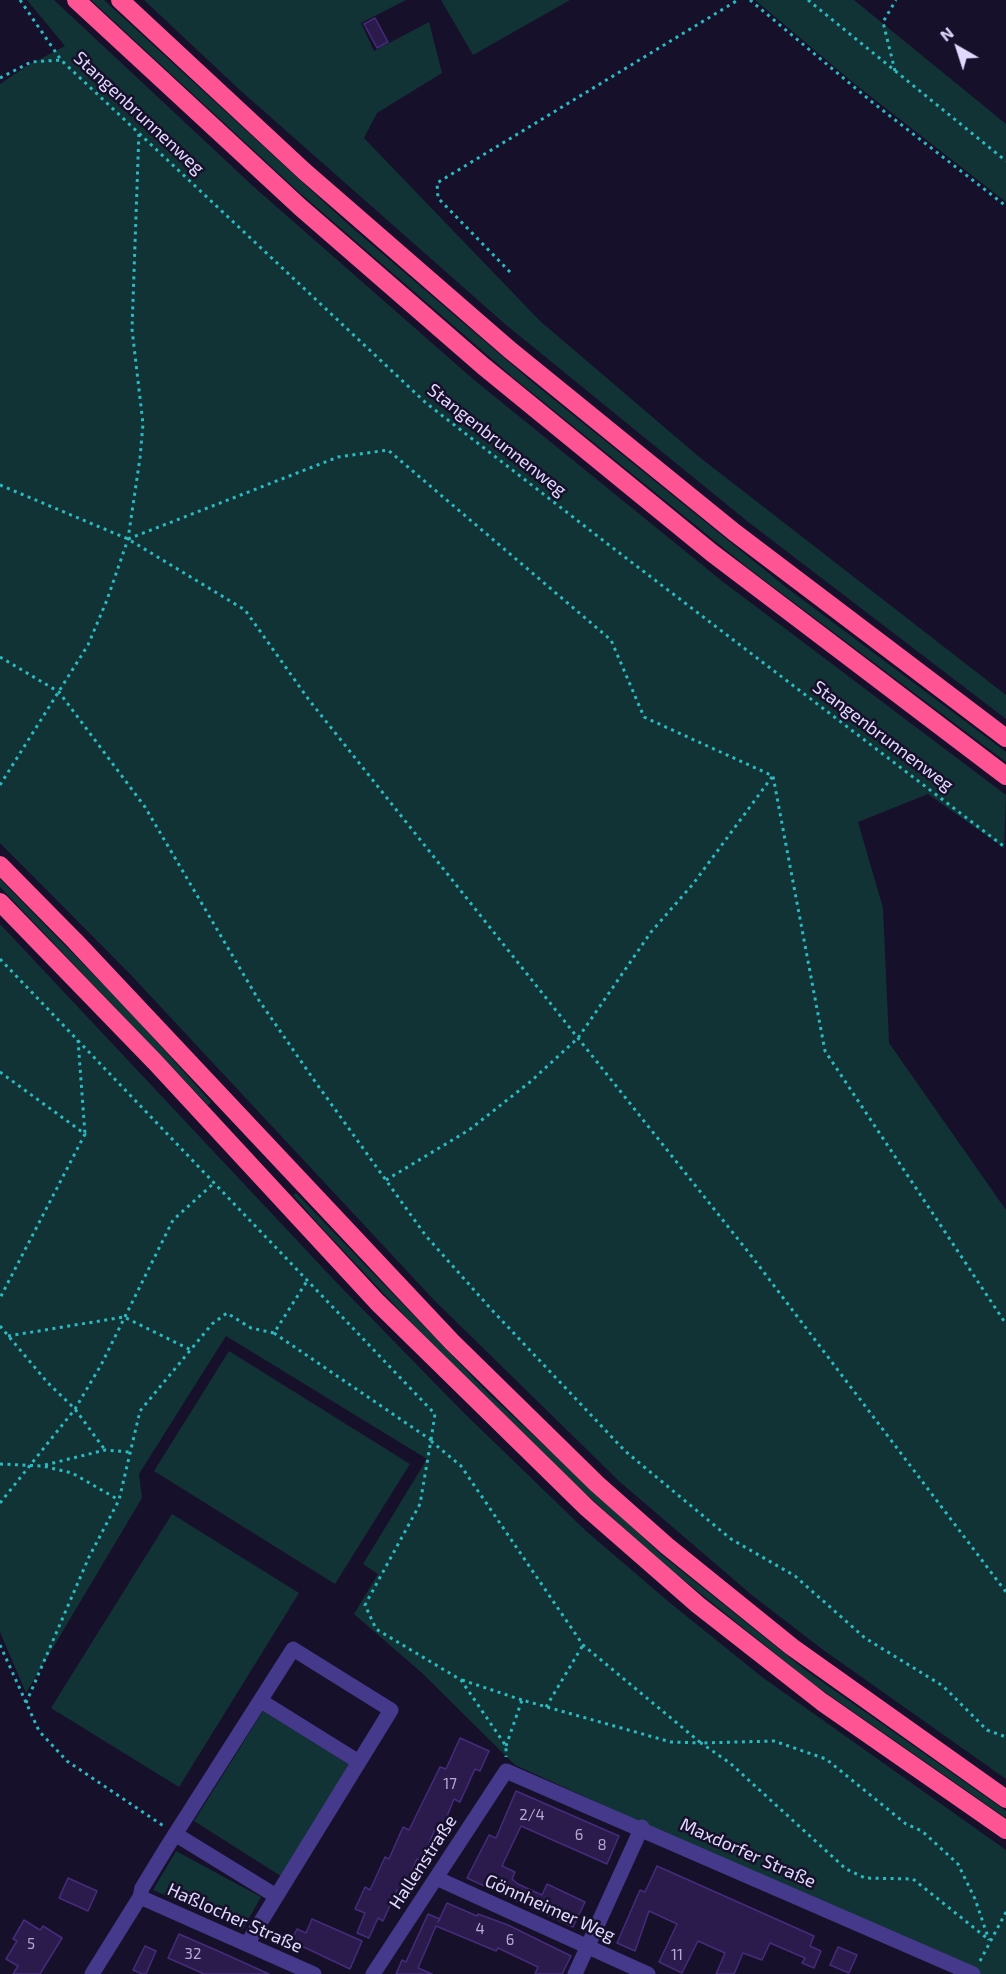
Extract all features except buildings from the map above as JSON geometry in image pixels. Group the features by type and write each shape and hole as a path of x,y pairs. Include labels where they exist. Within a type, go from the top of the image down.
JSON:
{"highway":[{"path":"76,0 300,207 492,373 712,553 1006,776"},
{"path":"120,0 304,171 510,350 734,532 1006,738"},
{"path":"0,865 96,963 459,1349 597,1484 667,1546 792,1647 1006,1799"},
{"path":"0,902 155,1062 377,1302 522,1448 587,1509 698,1605 779,1669 1006,1830"}],"street":[{"path":"92,1974 140,1898 142,1888 175,1834 293,1649 391,1710 247,1944"},
{"path":"261,1701 359,1762"},
{"name":"Maxdorfer Straße","path":"506,1771 976,1968"},
{"name":"Hallenstraße","path":"373,1974 506,1771"},
{"path":"575,1974 642,1827"},
{"path":"175,1834 276,1896"},
{"name":"Gönnheimer Weg","path":"436,1878 648,1974"},
{"name":"Haßlocher Straße","path":"140,1898 314,1974"}],"path":[{"name":"Stangenbrunnenweg","path":"20,0 62,60 426,403 1006,848"},
{"path":"510,272 438,198 437,183 738,0"},
{"path":"750,0 872,102 1006,206"},
{"path":"808,0 1006,161"},
{"path":"895,71 884,22 885,16 896,0"},
{"path":"0,78 31,62 62,60"},
{"path":"0,785 88,645 107,600 128,539 140,458 142,424 132,329 139,131"},
{"path":"128,539 338,456 388,450 611,640 644,717 773,776"},
{"path":"0,485 128,539 245,610 309,700 753,1258 1006,1592"},
{"path":"0,657 59,692 146,807 258,999 426,1236 490,1310 625,1451 731,1539 795,1576 865,1638 943,1686 987,1730 1006,1737"},
{"path":"386,1180 469,1130 530,1082 578,1038 651,932 693,884 773,776"},
{"path":"773,776 825,1051 1006,1324"},
{"path":"0,958 435,1414 420,1504 365,1605 376,1629 461,1680 546,1707 671,1742 774,1741 826,1759 906,1824 922,1831 958,1864 975,1899 989,1940"},
{"path":"0,1298 85,1134 78,1038"},
{"path":"0,1072 85,1134"},
{"path":"0,1503 75,1409 173,1220 214,1183"},
{"path":"274,1333 307,1281"},
{"path":"26,1702 89,1557 119,1500 140,1411 212,1324 227,1313 251,1328 274,1333 431,1441 461,1466 583,1645 701,1743 730,1763 846,1869 865,1878 913,1879 989,1940"},
{"path":"8,1336 124,1317 190,1350"},
{"path":"0,1326 48,1383 75,1409 105,1450"},
{"path":"43,1466 105,1450 129,1452"},
{"path":"0,1464 43,1466 72,1473 119,1500"},
{"path":"0,1645 39,1731 67,1761 175,1834"},
{"path":"546,1707 583,1645"},
{"path":"461,1680 506,1746"},
{"path":"506,1771 506,1746 522,1700"},
{"path":"976,1968 1006,1912"}],"green space":[{"path":"27,0 54,0 254,187 473,379 722,581 1006,795 1004,848 928,794 858,822 883,908 889,1043 1006,1210 1006,1779 822,1649 753,1596 620,1482 435,1301 131,975 0,843 0,84 25,67 65,46"},
{"path":"91,0 104,0 349,225 531,381 787,588 1006,752 1006,762 747,567 514,378 300,193"},
{"path":"144,0 406,0 361,23 374,51 429,22 442,73 377,113 364,138 540,321 698,456 1006,695 1006,719 747,521 505,324 241,91"},
{"path":"441,0 570,0 473,55"},
{"path":"755,0 854,0 1006,124 1006,202 856,85"},
{"path":"0,879 131,1013 211,1102 208,1105 0,887"},
{"path":"0,924 337,1283 463,1412 586,1531 762,1677 1006,1850 1006,1974 979,1974 965,1969 515,1765 422,1673 354,1614 378,1574 363,1564 427,1459 226,1336 139,1474 142,1498 26,1693 0,1632"},
{"path":"296,1193 488,1393 663,1556 804,1669 1006,1811 1006,1818 812,1683 660,1561 575,1484 422,1334 321,1227 293,1195"},
{"path":"229,1351 410,1464 335,1584 154,1471"},
{"path":"172,1514 299,1593 179,1787 51,1708"},
{"path":"263,1711 353,1767 284,1878 194,1821"},
{"path":"176,1851 261,1897 243,1929 153,1890"}]}
